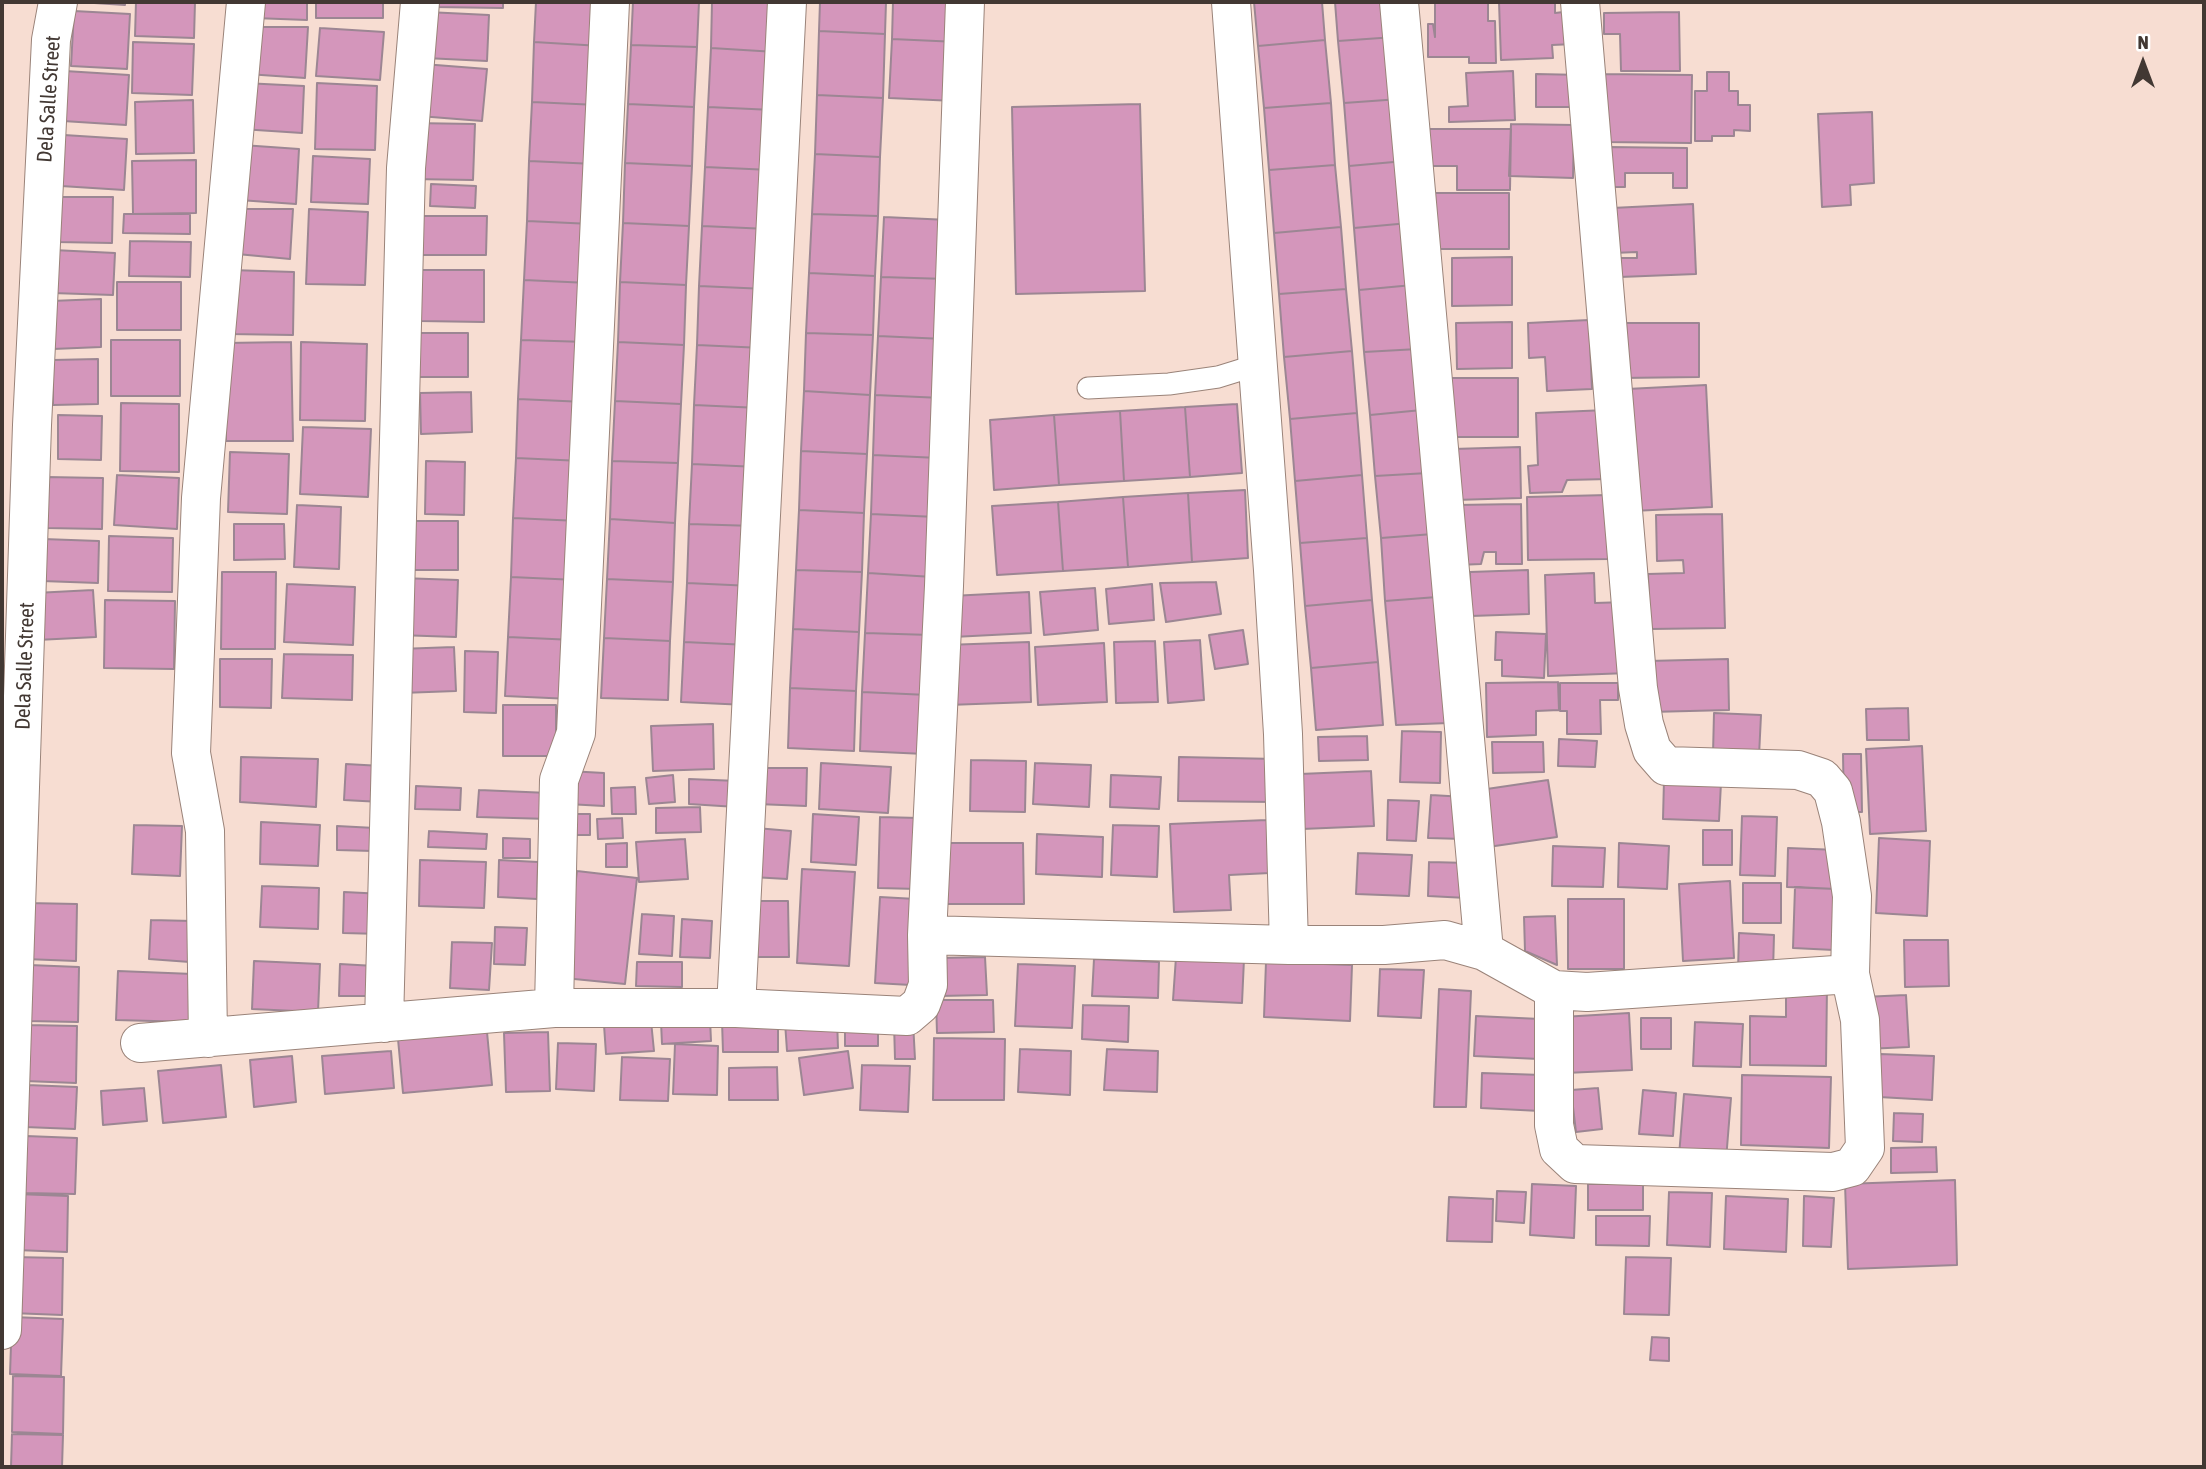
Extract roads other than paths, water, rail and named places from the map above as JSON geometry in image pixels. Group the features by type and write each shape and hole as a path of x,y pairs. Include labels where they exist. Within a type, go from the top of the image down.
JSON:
{"street":[{"name":"Dela Salle Street","path":"2,1329 17,424 51,40 58,2"},
{"path":"208,1038 205,831 191,753 201,498 246,2"},
{"path":"384,1023 406,182 420,2"},
{"path":"554,1008 559,780 576,733 610,2"},
{"path":"736,1008 787,2"},
{"path":"140,1043 554,1008 736,1008 907,1016 921,1004 928,985 927,935 944,586 965,2"},
{"path":"1231,2 1260,364 1283,734 1289,945"},
{"path":"1399,2 1484,951"},
{"path":"1554,990 1554,1125 1559,1149 1575,1164 1833,1172 1852,1167 1864,1148 1860,1020 1850,974 1852,896 1843,834 1833,791 1822,778 1798,770 1666,766 1652,750 1644,724 1638,688 1580,2"},
{"path":"927,935 1289,945 1384,945 1445,940 1484,951 1554,990 1620,990 1850,974"}],"lane":[{"path":"1088,388 1169,384 1218,377 1260,364"}]}
